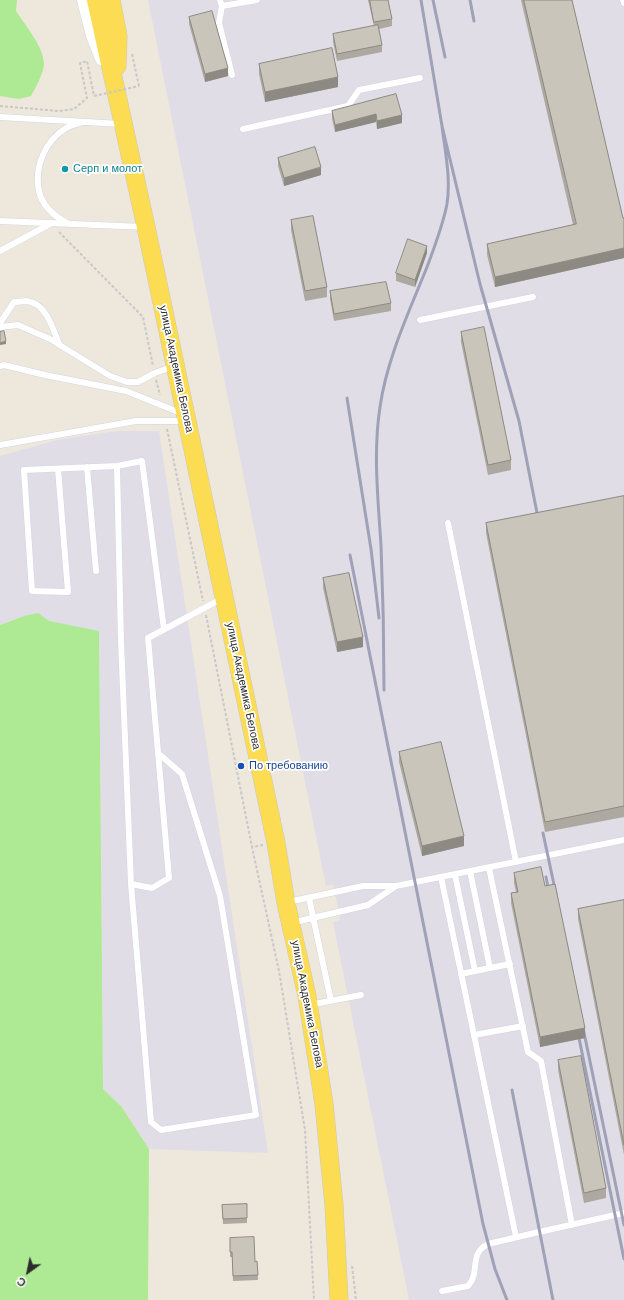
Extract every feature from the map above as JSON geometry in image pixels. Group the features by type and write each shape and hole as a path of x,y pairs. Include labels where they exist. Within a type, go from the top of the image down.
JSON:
{"main road":[{"path":"85,0 94,35 115,89"},
{"name":"улица Академика Белова","path":"96,0 187,418 276,843 290,923 309,1005 329,1147 339,1300"},
{"path":"111,0 118,36 115,89"}],"lane":[{"path":"232,75 219,23 221,3 257,0"},
{"path":"243,129 348,106 359,90 420,78"},
{"path":"0,117 124,124"},
{"path":"69,224 58,218 46,206 39,191 38,175 41,157 51,141 65,128 83,122"},
{"path":"0,221 146,227"},
{"path":"0,251 51,223"},
{"path":"420,320 533,297"},
{"path":"0,323 14,302 27,301 39,306 49,321 60,344"},
{"path":"0,327 18,325 60,344 110,376 127,382 138,382 175,365"},
{"path":"0,366 4,365 45,375 126,391 162,405 187,418"},
{"path":"0,445 136,421 165,422 187,418"},
{"path":"58,468 68,592 32,591 24,470 58,468 116,466 142,461 164,629"},
{"path":"116,466 121,641 131,884 151,1122 161,1130 256,1115 220,896 182,774 158,753"},
{"path":"87,467 96,571"},
{"path":"448,523 516,862"},
{"path":"131,884 152,888 169,878 148,638 224,598"},
{"path":"286,903 363,886 396,886 624,840"},
{"path":"489,868 528,1052 541,1061 572,1224"},
{"path":"470,871 490,968"},
{"path":"455,875 475,971"},
{"path":"441,877 516,1237"},
{"path":"290,923 368,905 396,886"},
{"path":"309,898 331,1001"},
{"path":"461,974 510,964"},
{"path":"309,1005 361,995"},
{"path":"474,1035 523,1026"},
{"path":"442,1292 463,1288 471,1282 473,1279 476,1256 482,1247 488,1244 624,1213"}],"path":[{"path":"0,106 59,111 74,108 87,98 80,63 87,62 94,96 139,86 134,60"},
{"path":"51,223 143,317 162,405"},
{"path":"165,422 252,847 279,971 305,1130 314,1300"},
{"path":"252,847 276,843"}],"shaded area":[{"path":"148,0 624,0 624,1300 409,1300 333,922 340,920 339,912 333,885 326,886"},
{"path":"117,431 159,431 268,1153 149,1149 121,1106 103,1089 99,632 24,616 0,625 0,456 61,439"}],"green space":[{"path":"0,0 17,0 16,11 38,43 43,57 44,64 42,72 31,96 19,99 0,96"},
{"path":"38,613 49,621 99,631 103,1089 121,1106 149,1149 148,1300 0,1300 0,625 24,616"}],"building":[{"path":"370,0 388,0 392,19 374,22"},
{"path":"524,0 572,0 624,218 624,248 495,277 487,244 576,224"},
{"path":"212,11 228,68 205,74 189,17"},
{"path":"378,25 382,45 337,54 333,34"},
{"path":"332,48 338,77 265,92 259,64"},
{"path":"396,94 402,115 377,121 376,114 335,125 332,111"},
{"path":"315,147 321,167 284,178 278,158"},
{"path":"313,216 327,287 305,291 291,220"},
{"path":"408,239 427,246 415,280 396,273"},
{"path":"386,282 391,303 334,314 330,291"},
{"path":"484,327 511,460 488,465 461,332"},
{"path":"4,331 6,341 0,343 0,332"},
{"path":"624,496 624,806 545,822 486,523"},
{"path":"349,573 363,637 337,642 323,578"},
{"path":"441,742 464,836 422,846 399,752"},
{"path":"541,867 545,886 555,884 585,1028 540,1037 511,893 518,892 514,873"},
{"path":"624,900 624,1145 578,909"},
{"path":"581,1056 606,1188 584,1193 558,1060"},
{"path":"247,1204 247,1218 223,1219 222,1205"},
{"path":"254,1237 255,1262 257,1261 258,1275 233,1276 230,1238"}],"railway":[{"path":"421,0 442,126"},
{"path":"433,0 445,57"},
{"path":"470,0 474,21"},
{"path":"384,690 381,545 376,458 378,424 383,389 393,353 433,251 447,204 448,174 442,126 480,284 519,421 539,523"},
{"path":"347,398 371,549 379,618"},
{"path":"350,555 483,1224 495,1269 507,1300"},
{"path":"543,833 556,894"},
{"path":"546,877 550,897"},
{"path":"582,1023 624,1225"},
{"path":"577,1028 624,1259"},
{"path":"512,1090 553,1300"}],"place":[{"name":"Серп и молот","path":"65,169"},
{"name":"По требованию","path":"241,766"}]}
